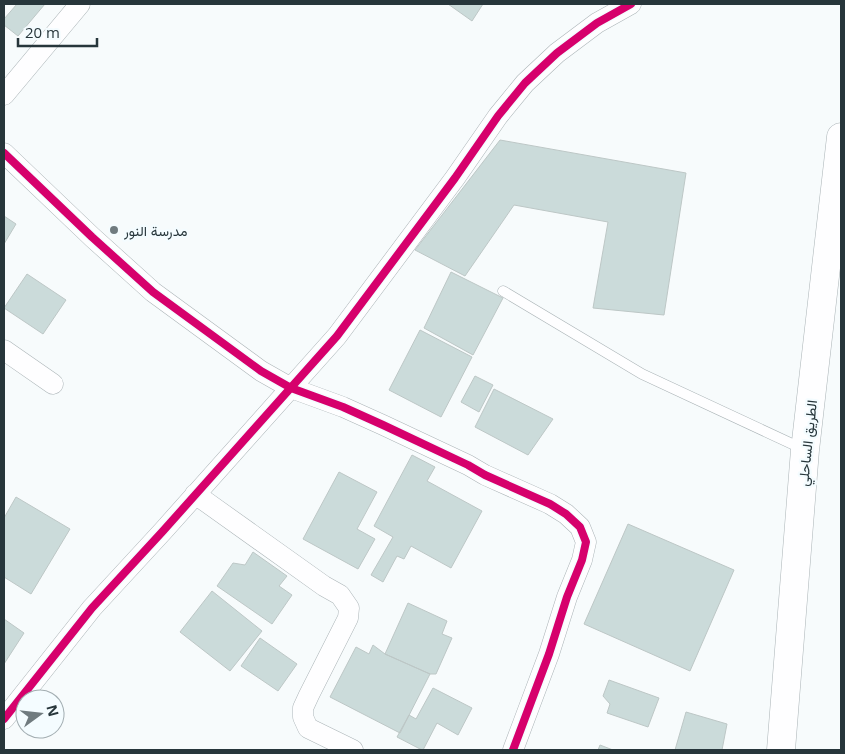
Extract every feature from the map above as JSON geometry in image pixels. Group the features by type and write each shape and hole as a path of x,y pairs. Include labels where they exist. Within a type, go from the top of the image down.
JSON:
{"highway":[{"name":"الطريق الساحلي","path":"781,750 805,450 841,137"}],"street":[{"path":"4,95 80,4"},
{"path":"4,719 92,608 337,336 455,178 498,116 525,83 557,53 597,23 631,4"},
{"path":"4,153 153,292 261,371 292,388 343,407 468,465 493,479 550,504 566,514 580,527 586,542 582,560 567,596 549,654 513,750"},
{"path":"4,350 53,384"},
{"path":"196,494 324,586 340,595 349,608 348,618 309,695 303,708 302,717 308,728 353,750"}],"lane":[{"path":"503,292 642,374 805,450"}],"building":[{"path":"17,4 45,4 18,36 4,25 4,19"},
{"path":"448,4 483,4 472,21"},
{"path":"500,140 686,173 664,315 593,308 608,222 514,205 465,276 415,250"},
{"path":"4,216 16,224 4,244"},
{"path":"451,272 503,298 473,355 424,328"},
{"path":"27,274 66,300 43,334 4,308"},
{"path":"420,330 472,357 441,417 389,390"},
{"path":"475,376 493,385 479,412 461,402"},
{"path":"494,389 553,419 528,455 475,427"},
{"path":"412,455 435,467 427,481 482,511 451,568 411,546 404,559 397,556 383,582 371,575 393,537 374,526"},
{"path":"339,472 377,492 357,529 375,539 358,569 303,539"},
{"path":"16,497 70,529 31,594 4,577 4,518"},
{"path":"628,524 734,570 690,671 584,624"},
{"path":"253,552 287,576 279,586 292,595 272,624 217,586 233,563 245,565"},
{"path":"212,591 262,631 230,671 180,632"},
{"path":"408,603 447,621 442,634 452,638 436,674 430,674 385,654"},
{"path":"4,619 24,633 4,664"},
{"path":"260,638 297,664 278,691 241,666"},
{"path":"373,645 385,654 430,674 400,733 330,697 356,647 369,654"},
{"path":"609,680 659,698 648,727 607,713 610,704 603,696"},
{"path":"433,688 472,708 458,735 437,723 422,750 397,737 409,715 416,719"},
{"path":"686,712 727,724 722,750 675,750"},
{"path":"600,745 613,750 598,750"}],"cycle path":[{"path":"4,719 92,608 337,336 455,178 498,116 525,83 557,53 597,23 631,4"},
{"path":"4,153 153,292 261,371 291,388 343,407 550,504 566,514 580,527 586,542 582,560 513,750"}],"place":[{"name":"مدرسة النور","path":"114,230"}]}
